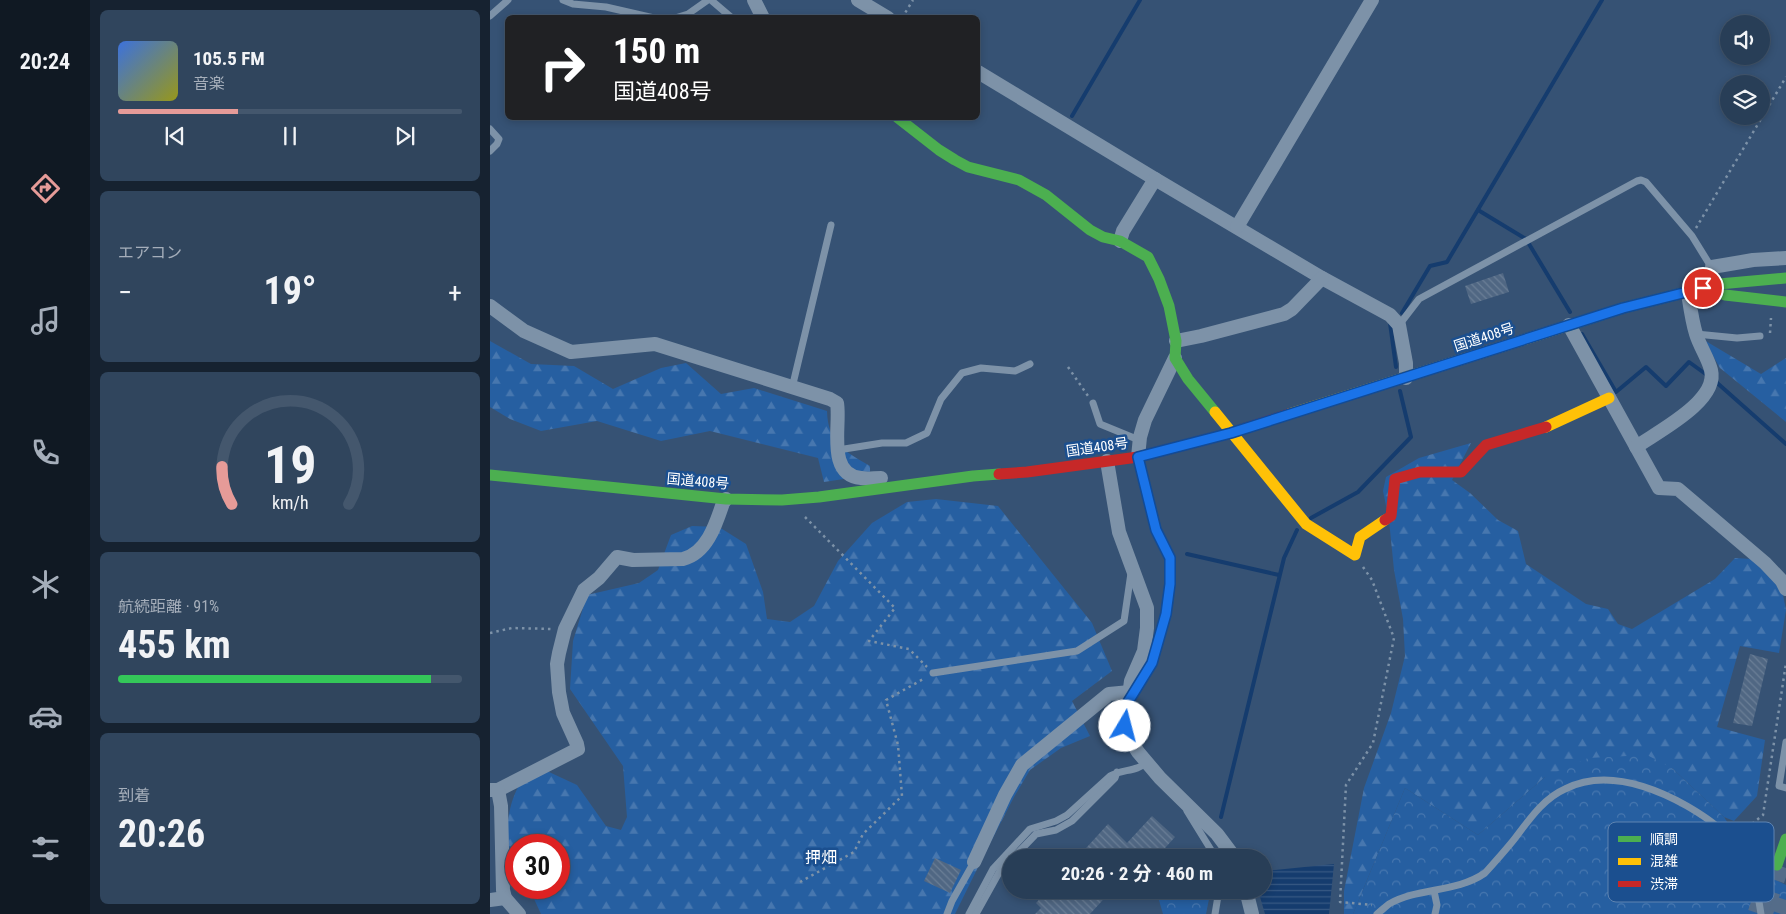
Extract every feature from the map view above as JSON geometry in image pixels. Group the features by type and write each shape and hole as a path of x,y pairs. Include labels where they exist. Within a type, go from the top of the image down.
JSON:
{"main road":[{"path":"901,120 955,160 968,167 1019,180 1046,195 1103,238 1120,241 1148,257 1169,306 1176,341 1175,358 1188,380 1306,524 1355,555 1360,537 1391,516 1394,479 1420,472 1461,472 1486,445 1547,427 1609,398"},
{"name":"国道408号","path":"490,475 726,499 788,499 819,497 973,476 1027,472 1138,457 1231,433 1623,308 1718,284 1786,278"},
{"name":"国道408号","path":"1688,293 1786,302"},
{"path":"1777,865 1786,838"}],"street":[{"path":"754,0 759,15"},
{"path":"858,0 883,15"},
{"path":"1237,227 1372,0"},
{"path":"980,73 1322,278 1390,315 1399,325 1406,363 1406,378"},
{"path":"1120,241 1123,231 1155,179"},
{"path":"1712,266 1753,260 1786,258"},
{"path":"1176,341 1284,314 1292,309 1322,278"},
{"path":"1636,447 1692,409 1705,396 1711,378 1696,334 1688,293"},
{"path":"490,306 524,331 571,352 655,344 777,384 788,385 792,388 830,399 837,403 837,450 840,464 851,476 860,478 973,476"},
{"path":"1570,325 1659,488 1678,490 1765,563 1782,581 1786,589"},
{"path":"1138,457 1139,440 1145,420 1175,358"},
{"path":"1108,461 1115,514 1131,568 1147,608 1144,651 1131,681 1125,726 1129,738 1160,778 1217,834 1228,849"},
{"path":"490,900 505,898 503,890 501,806 494,790 578,749 563,713 557,664 566,629 584,590 599,578 617,557 643,560 691,557 709,537 726,499"},
{"path":"974,862 1005,795 1022,765 1109,694 1129,697"},
{"path":"506,899 519,914"},
{"path":"1248,899 1252,914"}],"lane":[{"path":"490,16 508,0"},
{"path":"563,0 573,4 606,7 641,15"},
{"path":"685,15 710,0 715,2 729,15"},
{"path":"490,129 499,139 490,152"},
{"path":"1399,325 1419,299 1641,180 1646,182 1692,236 1712,266 1718,284"},
{"path":"792,388 831,225"},
{"path":"1696,334 1737,338 1760,336"},
{"path":"837,450 882,443 906,443 928,433 941,399 962,373 981,368 1015,370 1030,364"},
{"path":"1093,403 1100,424 1139,440"},
{"path":"1129,697 1152,663 1166,614 1170,584 1170,558 1156,530 1138,457"},
{"path":"933,674 1077,652 1124,621 1131,568"},
{"path":"1786,742 1779,786 1786,788"},
{"path":"969,914 993,869 1030,829 1056,821 1067,815 1110,776 1117,772 1142,767 1147,762"},
{"path":"1021,849 1036,834 1056,830 1072,821 1116,778 1117,772"},
{"path":"1380,912 1388,904 1402,898 1459,886 1485,874 1533,815 1557,793 1579,783 1596,780 1636,784 1675,800 1711,822"},
{"path":"1183,799 1187,813 1210,849"},
{"path":"947,914 952,901 974,862"},
{"path":"976,914 1002,868"},
{"path":"1434,891 1437,906 1435,914"},
{"path":"1215,914 1218,899"}],"path":[{"path":"904,15 913,0"},
{"path":"1692,236 1786,77"},
{"path":"1770,333 1772,311"},
{"path":"1068,367 1093,403"},
{"path":"788,499 894,608 869,641 909,649 933,674 886,700 898,745 902,796 863,834 854,852 800,882"},
{"path":"1355,555 1372,580 1394,638 1372,743 1346,785 1340,902 1376,906 1380,912"},
{"path":"490,633 512,628 566,629"},
{"path":"1754,822 1763,815 1786,664"}],"green space":[{"path":"1704,340 1761,374 1786,358 1786,422 1720,368"},
{"path":"490,341 531,364 574,366 613,389 661,368 686,363 721,394 754,388 827,411 828,422 834,439 846,451 870,466 870,475 824,482 818,458 710,431 661,441 597,421 541,431 510,419 490,407"},
{"path":"1471,443 1452,480 1470,493 1498,520 1518,531 1526,564 1586,604 1608,609 1618,624 1632,629 1715,579 1735,558 1752,559 1782,590 1786,610 1779,653 1740,646 1717,727 1765,740 1757,796 1734,821 1724,817 1672,768 1545,777 1478,835 1405,788 1353,914 1344,914 1344,891 1364,788 1391,713 1405,656 1403,619 1383,491 1386,477 1419,458"},
{"path":"936,499 998,506 1092,623 1112,671 1072,701 1090,736 1061,748 1030,770 1014,797 955,914 541,914 534,899 570,899 570,834 508,834 509,816 514,796 521,781 534,765 577,785 606,826 621,830 627,817 623,766 570,689 573,641 587,595 639,583 658,570 671,535 692,526 719,527 746,544 763,592 767,619 790,622 814,606 838,561 872,523 907,502"},
{"path":"1647,755 1672,768 1727,822 1608,822 1608,902 1774,902 1774,879 1786,885 1786,914 1353,914 1405,788 1478,835 1545,777 1588,758"},
{"path":"1159,899 1209,899 1206,914 1163,914"}],"shaded area":[{"path":"1334,864 1329,914 1265,914 1261,899 1272,899 1272,870"}],"building":[{"path":"1503,273 1509,292 1471,304 1465,286"},
{"path":"1750,654 1768,659 1752,726 1733,723"},
{"path":"1152,816 1175,837 1164,849 1085,849 1108,824 1127,843"},
{"path":"935,858 961,870 950,893 924,881"},
{"path":"1040,899 1104,899 1090,914 1035,914 1041,908 1036,903"}],"waterway":[{"path":"1072,116 1140,0"},
{"path":"1402,313 1430,266 1447,262 1602,0"},
{"path":"1478,210 1526,239 1570,312"},
{"path":"1390,323 1396,367"},
{"path":"1582,334 1616,392 1646,367 1666,386 1689,362 1707,375"},
{"path":"1715,381 1786,444"},
{"path":"1311,518 1358,492 1411,437 1400,391"},
{"path":"1221,817 1284,558 1297,530"},
{"path":"1187,554 1279,575"}],"tunnel":[{"path":"1774,874 1777,865"},
{"path":"1781,914 1786,900"},
{"path":"1760,914 1764,902"}],"traffic: fast":[{"path":"901,120 955,160 968,167 1019,180 1046,195 1090,230 1103,237 1120,241 1148,257 1169,306 1176,341 1175,358 1188,379 1215,412"},
{"path":"1567,326 1623,308 1719,284 1786,278"},
{"path":"1725,295 1786,302"},
{"path":"490,475 726,499 782,500 999,474"},
{"path":"1777,865 1786,839"}],"traffic: slow":[{"path":"1289,414 1567,326"},
{"path":"1546,427 1609,398"},
{"path":"1215,412 1306,524 1355,555 1360,537 1385,520"}],"traffic: jam":[{"path":"999,474 1138,457 1231,433 1289,414"},
{"path":"1385,520 1391,516 1395,479 1420,472 1461,472 1486,445 1546,427"}],"district":[{"name":"押畑","path":"821,857"}],"route":[{"path":"1125,726 1128,702 1152,663 1166,614 1170,584 1170,558 1156,530 1138,457 1231,433 1623,308 1703,288"}]}
